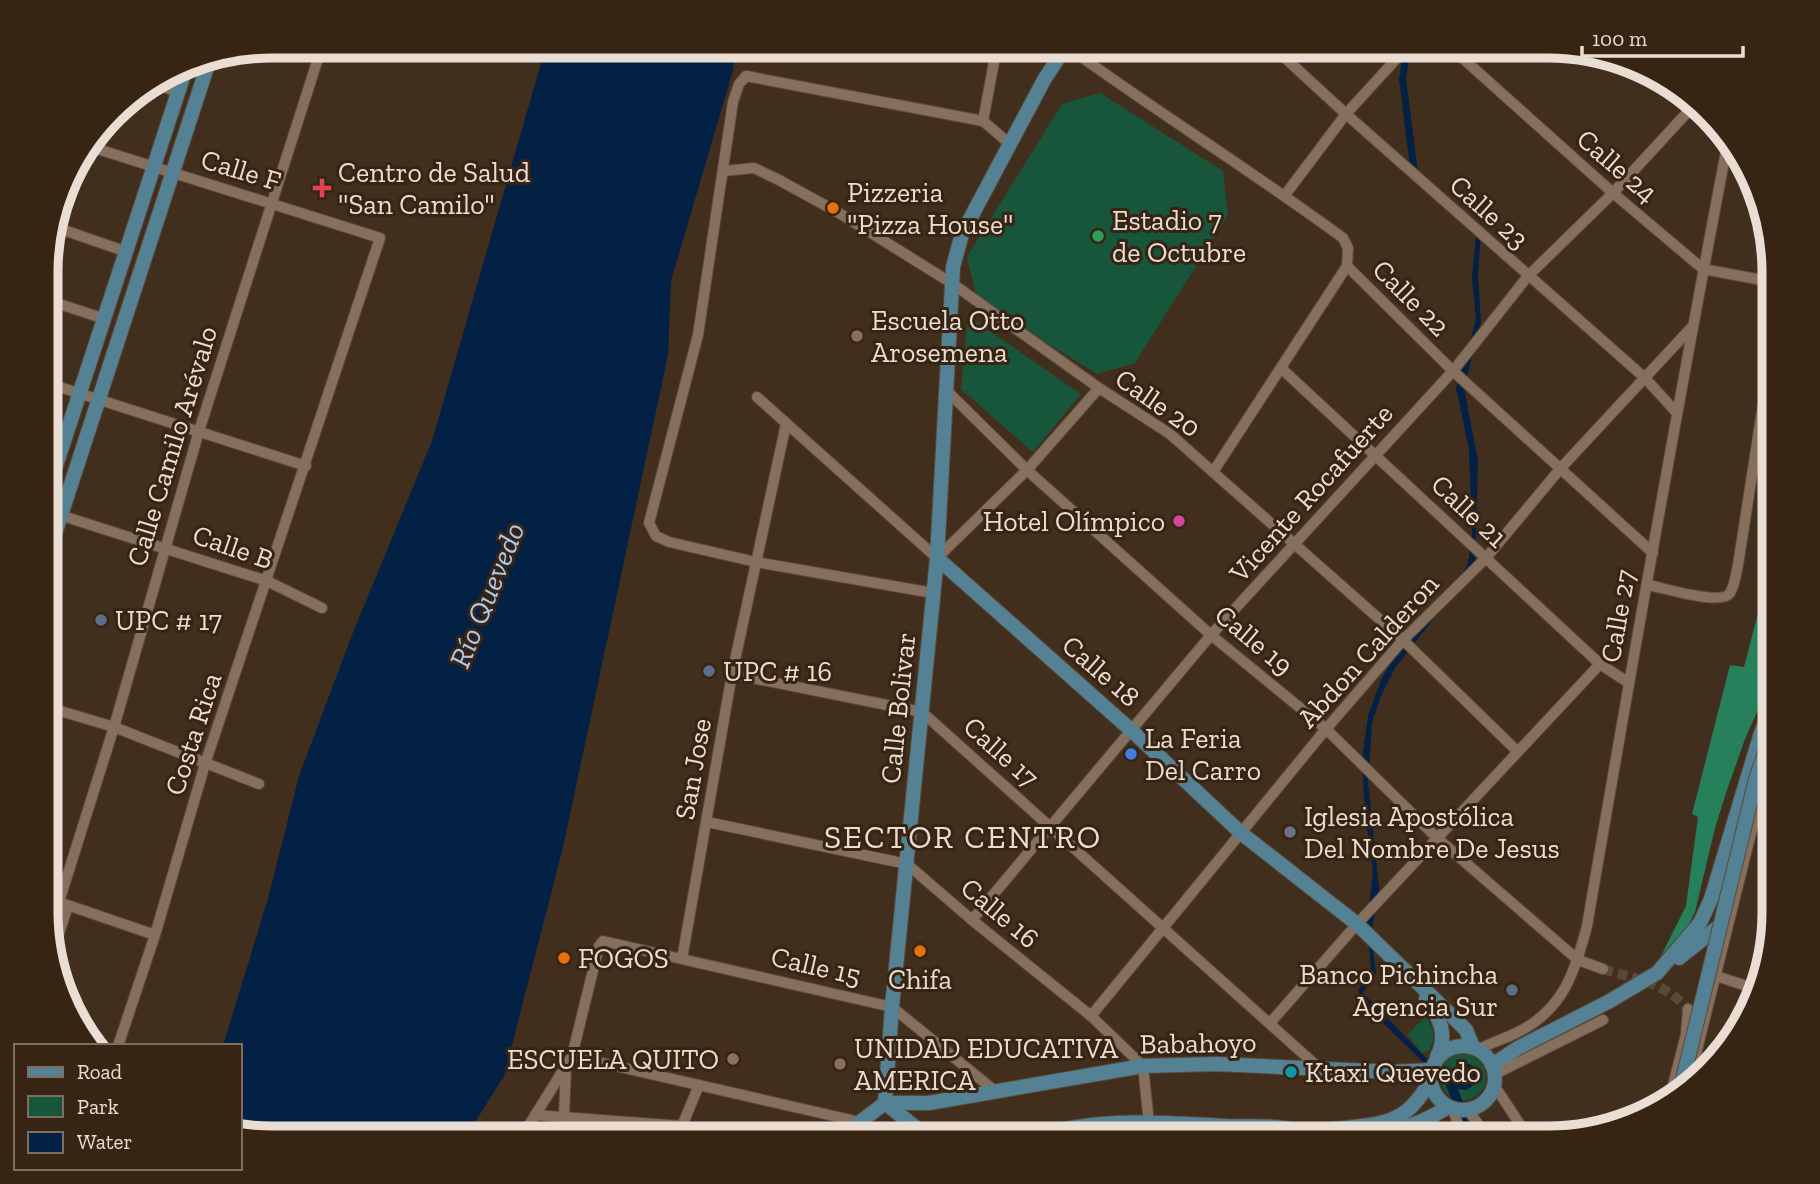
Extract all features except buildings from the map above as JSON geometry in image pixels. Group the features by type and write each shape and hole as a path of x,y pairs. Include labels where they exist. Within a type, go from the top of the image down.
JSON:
{"main road":[{"name":"Calle Bolivar","path":"885,1103 891,1007 937,558 945,389 955,259 962,234 1058,58"},
{"path":"58,504 98,399 207,68"},
{"path":"58,459 183,78"},
{"name":"Calle 18","path":"937,558 1131,730 1241,834 1357,924 1466,1030 1477,1049"},
{"path":"1657,973 1700,923 1711,899 1762,729"},
{"path":"1683,1078 1718,927 1762,761"},
{"path":"1365,1126 1392,1119 1410,1108 1432,1071 1452,1047 1502,1053 1518,1048 1608,1002 1657,973 1718,927"},
{"name":"Calle 18","path":"1414,980 1440,1021 1443,1039 1432,1071"},
{"path":"1407,1126 1485,1102 1494,1075 1518,1048"},
{"path":"1477,1049 1494,1075"},
{"name":"Babahoyo","path":"885,1103 929,1102 1143,1066 1216,1064 1392,1072 1432,1071"},
{"path":"1432,1071 1434,1093 1456,1109"},
{"path":"857,1126 885,1103 914,1126"},
{"path":"1085,1126 1149,1123 1227,1126"}],"street":[{"name":"Calle Camilo Arévalo","path":"59,926 164,548 318,58"},
{"path":"983,121 995,58"},
{"name":"Calle 22","path":"1083,58 1285,195 1343,238 1348,248 1347,266 1453,371 1653,553"},
{"name":"Calle 23","path":"1285,58 1644,378 1676,412"},
{"path":"1285,195 1346,114 1397,58"},
{"name":"Calle 24","path":"1462,58 1612,193 1703,270"},
{"path":"933,593 757,562 668,542 656,536 649,523 698,335 733,102 739,83 746,76 983,121 1012,145"},
{"path":"164,87 178,92"},
{"name":"Vicente Rocafuerte","path":"971,920 1211,635 1453,371 1528,276 1612,193 1689,111"},
{"name":"Calle F","path":"97,149 380,238"},
{"name":"Calle 27","path":"1477,1049 1536,1022 1556,1005 1578,960 1587,926 1676,412 1726,153"},
{"name":"Calle 20","path":"723,171 754,168 839,213 953,284 1098,388 1170,434 1403,640 1517,751"},
{"path":"63,230 127,252"},
{"name":"Costa Rica","path":"119,1044 155,935 205,764 380,238"},
{"path":"1213,472 1347,266"},
{"path":"1703,270 1762,280"},
{"path":"58,304 105,319"},
{"name":"Abdon Calderon","path":"1091,1016 1326,729 1403,640 1486,558 1560,469 1692,327"},
{"name":"Calle 21","path":"1282,369 1601,664 1629,683"},
{"path":"58,386 306,466"},
{"path":"937,558 1027,470 1098,388"},
{"name":"Calle 19","path":"945,389 1027,470 1211,635 1326,729 1437,838 1578,960 1603,969"},
{"name":"Calle 18","path":"757,397 937,558"},
{"path":"1648,585 1711,598 1723,599 1730,593 1738,565 1762,411"},
{"name":"San Jose","path":"682,958 733,674 786,424"},
{"name":"Calle B","path":"58,515 267,581 322,608"},
{"path":"1270,1023 1357,924 1601,664"},
{"name":"Calle 17","path":"733,674 922,712 1318,1068"},
{"path":"58,710 114,727 259,784"},
{"path":"1692,1070 1762,789"},
{"name":"Calle 16","path":"707,822 907,864 971,920 1091,1016 1143,1066"},
{"path":"58,902 155,935"},
{"name":"Calle 15","path":"569,1061 600,942 603,941 891,1007 995,1091"},
{"path":"1716,976 1749,987"},
{"path":"1673,1085 1686,1034 1688,1009 1698,1027 1700,1039"},
{"path":"1522,1126 1494,1075 1603,1020"},
{"path":"569,1061 699,1085 860,1122"},
{"path":"528,1126 569,1061"},
{"path":"565,1126 569,1061"},
{"path":"1143,1066 1149,1123"},
{"path":"535,1115 682,1126 699,1085"},
{"path":"1456,1109 1460,1126"},
{"path":"1456,1109 1475,1126"}],"green space":[{"name":"Estadio 7 de Octubre","path":"1100,93 1223,171 1228,215 1135,363 1097,374 977,299 967,257 1062,104"},
{"path":"968,316 1081,394 1033,452 961,389"},
{"path":"1762,597 1762,701 1727,790 1695,912 1688,926 1661,956 1686,906 1698,817 1692,814 1730,665 1744,667"},
{"path":"1425,1016 1432,1029 1433,1041 1429,1051 1422,1053 1408,1035"},
{"path":"1463,1054 1479,1061 1486,1077 1479,1093 1463,1100 1447,1093 1440,1077 1447,1061"}],"water":[{"name":"Río Quevedo","path":"543,58 734,58 733,70 671,281 668,355 563,847 504,1076 473,1126 242,1124 242,1044 224,1044 269,895 299,776 352,635 432,441"},
{"path":"1402,58 1409,58 1406,78 1418,173 1481,230 1478,276 1481,321 1464,388 1478,461 1475,566 1395,668 1381,696 1372,723 1368,782 1379,889 1371,935 1376,973 1363,993 1450,1079 1452,1072 1461,1064 1466,1063 1475,1069 1477,1082 1467,1090 1458,1089 1474,1126 1464,1126 1445,1084 1362,1002 1358,990 1371,970 1367,924 1373,870 1363,781 1363,752 1368,716 1381,680 1399,648 1467,566 1472,533 1469,449 1456,388 1476,320 1472,278 1476,234 1410,167 1399,79"}],"tunnel":[{"path":"1603,969 1660,987 1688,1009"}],"place":[{"name":"Centro de Salud \"San Camilo\"","path":"322,188"},
{"name":"Pizzeria \"Pizza House\"","path":"833,208"},
{"name":"Estadio 7 de Octubre","path":"1098,236"},
{"name":"Escuela Otto Arosemena","path":"857,336"},
{"name":"Hotel Olímpico","path":"1179,521"},
{"name":"UPC # 17","path":"101,620"},
{"name":"UPC # 16","path":"709,671"},
{"name":"La Feria Del Carro","path":"1131,754"},
{"name":"Iglesia Apostólica Del Nombre De Jesus","path":"1290,832"},
{"name":"Chifa","path":"920,951"},
{"name":"FOGOS","path":"564,958"},
{"name":"Banco Pichincha Agencia Sur","path":"1512,990"},
{"name":"ESCUELA QUITO","path":"733,1059"},
{"name":"UNIDAD EDUCATIVA AMERICA","path":"840,1064"},
{"name":"Ktaxi Quevedo","path":"1291,1072"}],"district":[{"name":"SECTOR CENTRO","path":"963,837"}]}
